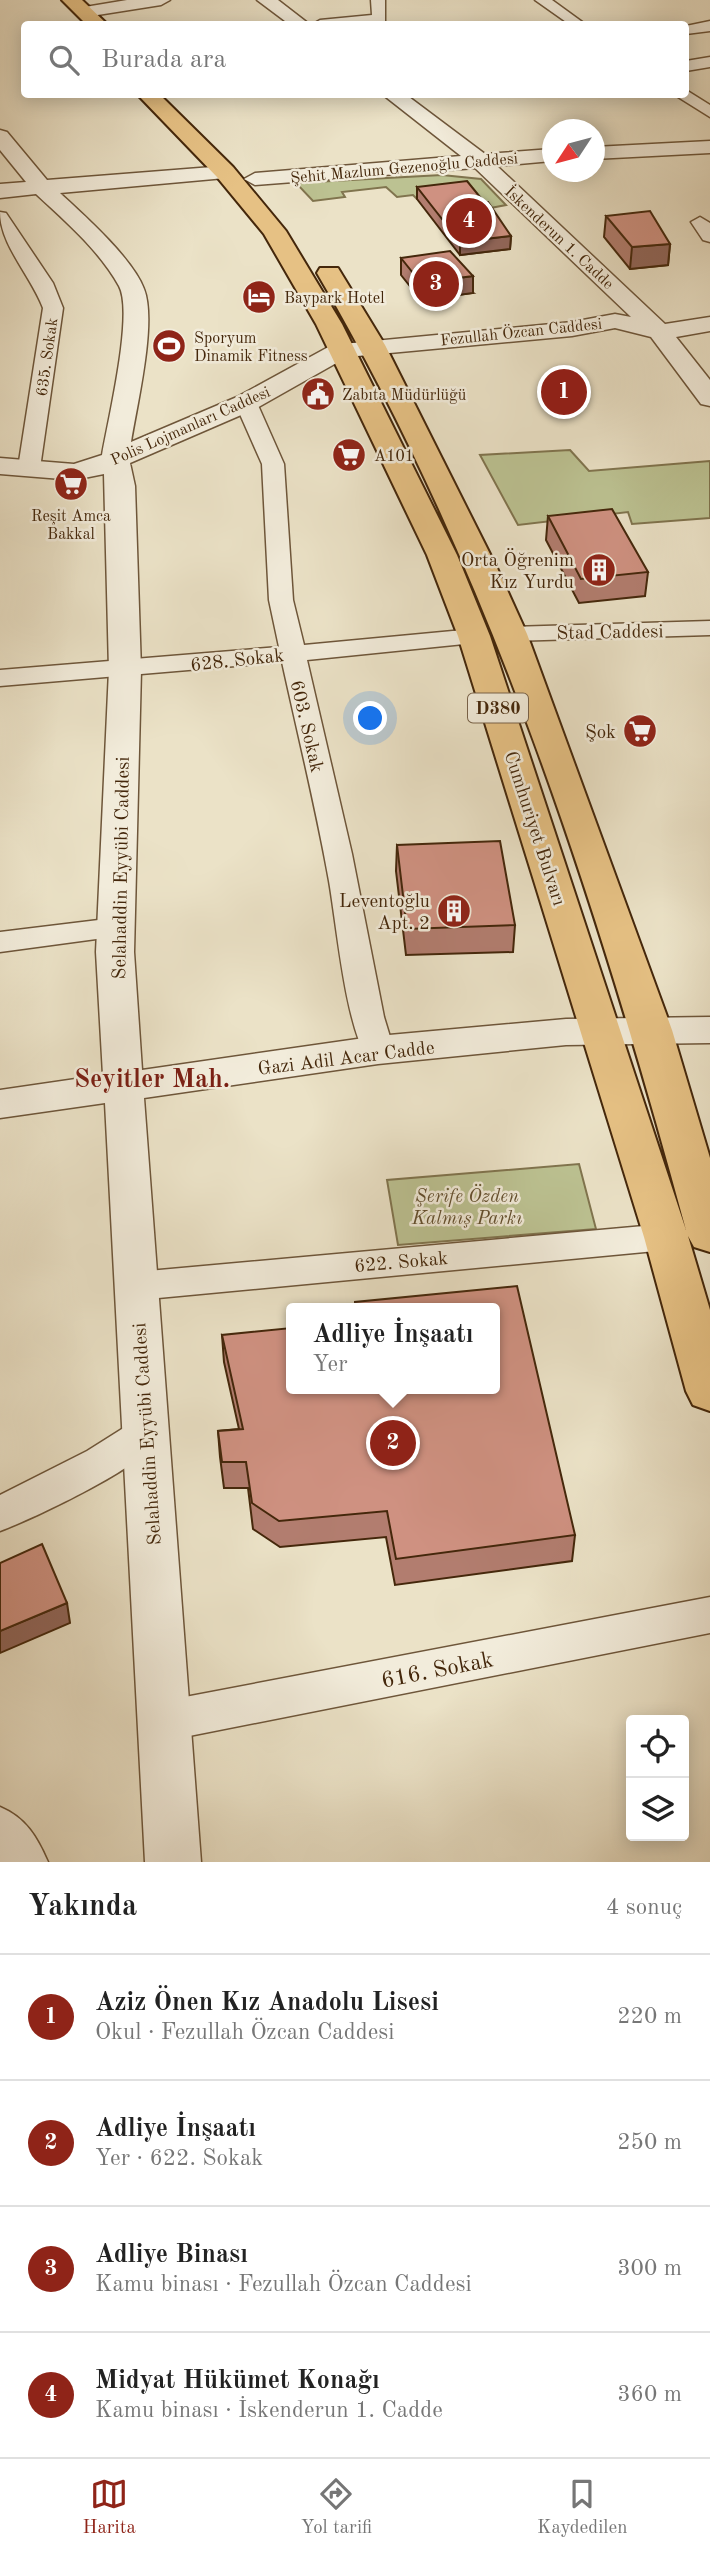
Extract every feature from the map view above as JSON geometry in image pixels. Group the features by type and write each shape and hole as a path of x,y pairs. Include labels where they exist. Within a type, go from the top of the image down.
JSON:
{"main road":[{"path":"50,0 82,15"},
{"name":"Cumhuriyet Bulvarı","path":"152,98 240,176"},
{"name":"Cumhuriyet Bulvarı","path":"175,98 240,176 330,324 356,347 482,568 510,634 652,1030 710,1235"},
{"name":"Cumhuriyet Bulvarı","path":"356,347 474,636 666,1237 710,1391"}],"street":[{"path":"82,15 161,0"},
{"path":"270,2 297,0"},
{"path":"356,21 380,19 378,0"},
{"path":"545,2 568,1"},
{"path":"270,2 296,21"},
{"path":"545,2 574,21"},
{"path":"689,29 710,26"},
{"path":"689,65 710,62"},
{"name":"İskenderun 1. Cadde","path":"397,98 481,162 660,332 710,398"},
{"name":"Selahaddin Eyyübi Caddesi","path":"0,136 41,187 97,240 132,287 138,312 115,459 121,486 125,670 115,928 173,1862"},
{"path":"605,152 710,147"},
{"path":"605,159 710,154"},
{"name":"Şehit Mazlum Gezenoğlu Caddesi","path":"0,191 542,156"},
{"name":"Şehit Mazlum Gezenoğlu Caddesi","path":"481,162 542,162"},
{"name":"635. Sokak","path":"0,217 43,283 53,308 29,468"},
{"name":"Fezullah Özcan Caddesi","path":"356,347 534,333 615,321 660,332 710,324"},
{"name":"Polis Lojmanları Caddesi","path":"0,466 74,472 115,459 246,403 356,347"},
{"name":"603. Sokak","path":"246,403 273,464 281,600 338,854 368,1017 378,1051"},
{"name":"Stad Caddesi","path":"510,634 710,628"},
{"name":"628. Sokak","path":"0,678 125,670 474,636"},
{"path":"0,942 115,928"},
{"name":"Gazi Adil Acar Cadde","path":"0,1104 378,1051 598,1031 710,1030"},
{"name":"622. Sokak","path":"137,1286 666,1237"},
{"path":"0,1514 101,1463 146,1433"},
{"name":"616. Sokak","path":"164,1721 710,1615"},
{"path":"0,1834 20,1862"}],"green space":[{"path":"442,175 481,179 506,205 480,210 417,199 413,195 397,197 386,187 342,192 345,197 313,201 296,183"},
{"path":"570,450 589,471 710,461 710,518 632,524 628,512 518,525 480,455"},
{"name":"Şerife Özden Kalmış Parkı","path":"579,1164 596,1229 398,1245 387,1180"}],"building":[{"path":"467,181 484,202 488,202 511,236 460,242 417,187"},
{"path":"650,211 670,244 632,247 606,216"},
{"path":"450,251 473,276 421,283 401,258"},
{"path":"612,509 648,572 581,579 548,516"},
{"name":"Leventoğlu Apt. 2","path":"500,841 515,925 407,929 397,845"},
{"path":"517,1286 575,1535 396,1559 387,1511 279,1521 252,1503 246,1462 222,1462 218,1431 243,1429 222,1335 286,1329 286,1394 500,1394 500,1303 355,1302"},
{"path":"42,1544 67,1603 0,1631 0,1563"}],"place":[{"name":"Midyat Hükümet Konağı","path":"469,221"},
{"name":"Adliye Binası","path":"436,284"},
{"name":"Baypark Hotel","path":"259,297"},
{"name":"Sporyum Dinamik Fitness","path":"169,346"},
{"name":"Aziz Önen Kız Anadolu Lisesi","path":"564,392"},
{"name":"Zabıta Müdürlüğü","path":"318,394"},
{"name":"A101","path":"349,455"},
{"name":"Reşit Amca Bakkal","path":"71,484"},
{"name":"Orta Öğrenim Kız Yurdu","path":"599,570"},
{"name":"Şok","path":"640,731"},
{"name":"Leventoğlu Apt. 2","path":"454,911"},
{"name":"Adliye İnşaatı","path":"393,1443"}],"district":[{"name":"Seyitler Mah.","path":"152,1078"}]}
